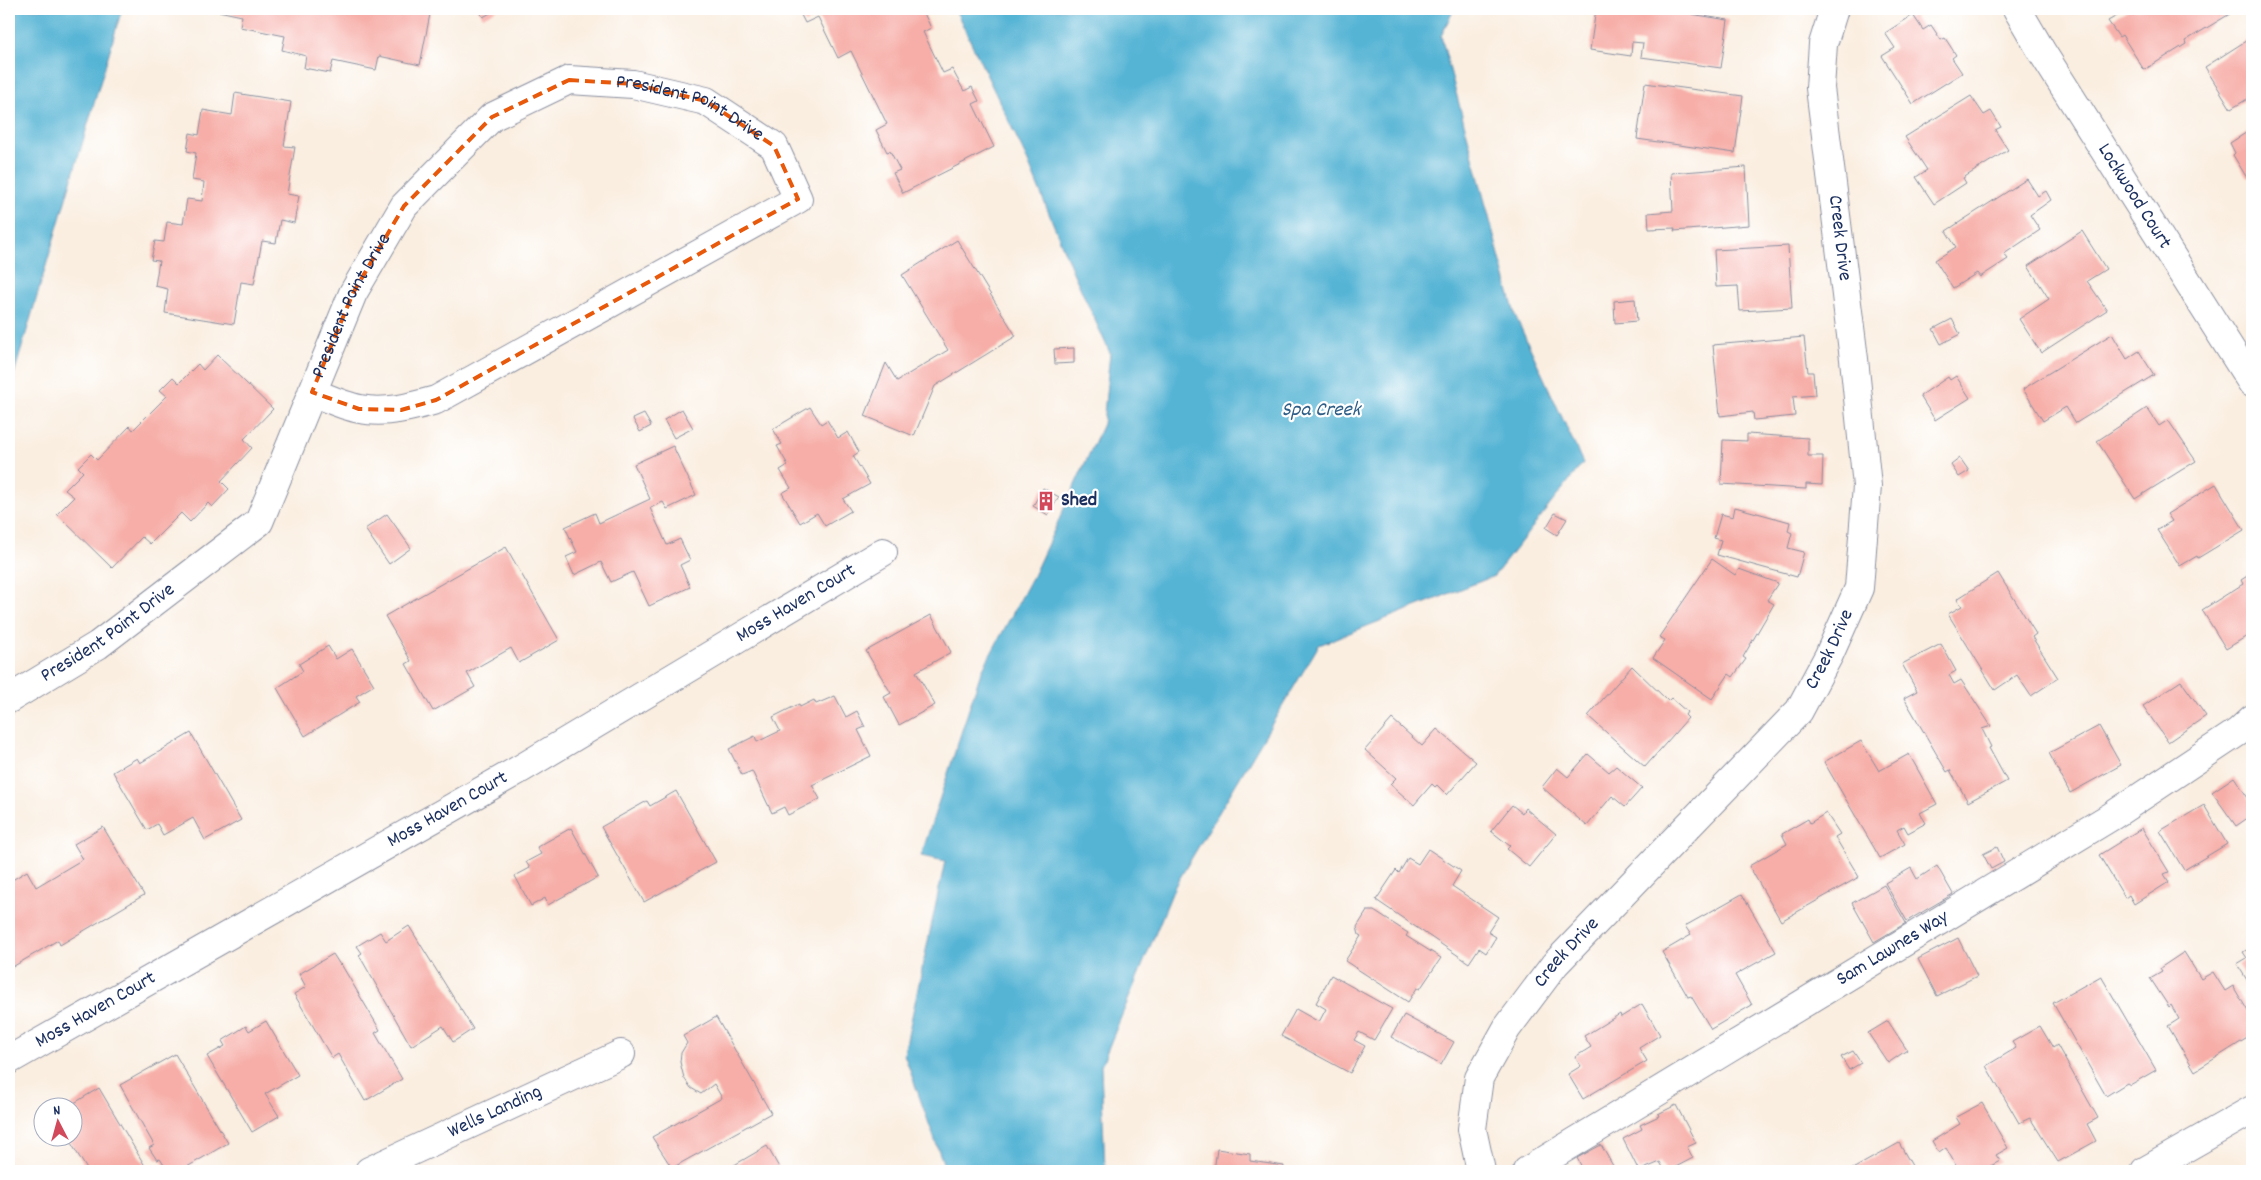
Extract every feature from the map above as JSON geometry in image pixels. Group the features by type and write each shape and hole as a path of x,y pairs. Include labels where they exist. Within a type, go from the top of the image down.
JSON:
{"street":[{"name":"Creek Drive","path":"1481,1171 1472,1129 1479,1078 1507,1028 1555,964 1799,711 1828,655 1859,588 1867,486 1854,359 1820,88 1823,44 1834,9"},
{"name":"Lockwood Court","path":"2017,9 2042,52 2252,383"},
{"name":"President Point Drive","path":"9,699 98,645 259,522 312,392 353,293 404,206 492,117 569,80 633,84 706,101 774,146 798,199 436,400 401,410 359,409 312,392"},
{"name":"Moss Haven Court","path":"9,1060 522,768 882,552"},
{"name":"Sam Lawnes Way","path":"1527,1171 2112,816 2238,732 2252,719"},
{"name":"Wells Landing","path":"369,1171 621,1054"},
{"path":"2145,1171 2252,1110"}],"highlighted area":[{"path":"569,80 633,84 706,101 774,146 798,199 436,400 401,410 359,409 312,392 353,293 404,206 492,117"}],"water":[{"path":"9,9 122,9 9,391"},
{"name":"Spa Creek","path":"955,9 1454,9 1441,36 1515,315 1583,463 1494,576 1319,645 1175,886 1101,1066 1105,1171 946,1171 904,1054 945,861 921,856 981,672 1033,576 1103,424 1110,353 1073,272 1025,155"}],"building":[{"path":"209,9 431,9 420,65 379,56 376,70 333,61 330,73 304,68 306,56 282,50 285,36 240,27 242,16"},
{"path":"478,9 498,9 483,17"},
{"path":"798,9 922,9 931,28 923,32 943,73 952,69 964,91 972,87 979,101 973,104 994,147 903,193 893,173 900,170 890,151 887,152 876,130 887,124 851,51 838,58 818,17 805,23"},
{"path":"1596,9 1691,9 1691,14 1728,20 1721,68 1641,57 1643,43 1632,42 1631,56 1590,50"},
{"path":"2129,9 2238,9 2185,41 2186,44 2144,70 2122,35 2119,37 2108,21"},
{"path":"1913,15 1923,30 1931,25 1941,40 1945,38 1956,55 1952,58 1962,73 1913,104 1882,56 1895,48 1885,33"},
{"path":"2252,37 2252,96 2231,109 2205,67"},
{"path":"1645,83 1743,96 1735,153 1637,139"},
{"path":"235,93 291,102 284,146 295,147 287,194 299,196 294,223 280,220 276,243 262,241 254,284 241,282 234,324 165,313 168,289 155,286 159,261 151,260 155,241 164,242 167,222 183,224 187,199 202,201 204,182 192,180 196,153 187,151 190,133 199,135 203,110 232,115"},
{"path":"1971,96 1984,115 1991,111 2001,127 1995,130 2008,150 1963,178 1966,183 1934,204 1916,177 1927,170 1905,137"},
{"path":"2252,129 2252,178 2251,175 2247,178 2233,155 2235,153 2230,143"},
{"path":"1746,167 1749,225 1674,231 1675,228 1649,229 1648,213 1673,211 1671,173"},
{"path":"2027,179 2038,196 2046,191 2051,200 2030,215 2040,230 2004,254 2008,259 1980,277 1977,273 1953,288 1935,260 1956,247 1946,231"},
{"path":"2082,231 2106,269 2087,281 2107,310 2041,353 2019,319 2049,299 2028,266"},
{"path":"957,240 1016,336 935,386 914,436 865,416 886,363 897,381 948,350 902,275"},
{"path":"1788,246 1792,308 1740,311 1738,286 1716,287 1714,250"},
{"path":"1635,299 1637,321 1615,323 1614,301"},
{"path":"1952,319 1960,334 1941,344 1933,329"},
{"path":"2112,334 2127,359 2139,351 2154,375 2076,423 2066,407 2043,421 2023,389"},
{"path":"1804,337 1808,372 1813,372 1815,395 1793,397 1795,416 1754,420 1753,412 1720,416 1713,345"},
{"path":"1074,348 1074,363 1055,364 1054,349"},
{"path":"217,355 273,409 244,439 252,448 221,481 229,489 212,507 208,503 190,522 181,513 150,544 142,537 112,568 57,514 74,497 65,490 83,472 78,467 91,454 97,460 130,426 133,430 167,396 160,390 173,377 179,383 198,364 203,370"},
{"path":"1956,376 1970,398 1935,420 1920,396 1948,377 1950,380"},
{"path":"810,407 821,424 827,420 838,438 848,432 859,452 853,456 870,484 843,499 851,511 825,526 817,513 800,523 782,493 791,488 780,470 788,465 777,446 782,444 773,429"},
{"path":"2147,408 2159,426 2168,420 2196,461 2135,499 2097,441"},
{"path":"682,409 693,428 674,438 664,420"},
{"path":"644,414 651,426 640,432 633,419"},
{"path":"1747,434 1808,438 1808,456 1823,456 1822,485 1806,484 1806,489 1721,484 1723,440 1747,441"},
{"path":"673,446 696,495 667,509 663,502 650,508 667,545 680,539 690,560 680,565 690,587 649,606 633,572 611,582 601,562 574,575 566,557 577,552 565,527 595,513 599,523 650,499 634,464"},
{"path":"1960,458 1969,471 1959,477 1951,465"},
{"path":"2216,484 2244,530 2198,558 2197,556 2180,566 2157,530 2172,521 2167,514"},
{"name":"Shed","path":"1043,488 1059,497 1048,515 1033,506"},
{"path":"1735,507 1790,522 1788,531 1792,533 1788,548 1804,552 1797,577 1717,555 1721,540 1714,538 1721,514 1733,517"},
{"path":"1555,513 1567,519 1557,535 1546,528"},
{"path":"387,514 411,548 389,564 365,529"},
{"path":"506,547 559,640 519,663 511,648 467,673 475,687 433,711 406,664 411,661 385,616"},
{"path":"1712,559 1735,575 1739,569 1778,583 1767,600 1774,604 1743,657 1746,659 1733,677 1729,674 1712,699 1653,658 1665,640 1659,637"},
{"path":"1998,573 2036,634 2032,637 2058,678 2031,696 2017,675 1995,690 1948,614 1962,606 1957,599"},
{"path":"2252,573 2252,633 2226,649 2202,610 2243,584 2241,580"},
{"path":"931,615 951,652 916,672 935,705 899,725 884,697 891,693 866,651"},
{"path":"1941,644 1956,671 1949,675 1954,684 1961,680 1991,726 1982,729 1991,747 1989,748 2007,781 1968,802 1950,770 1947,772 1904,698 1917,691 1902,664"},
{"path":"328,646 336,659 352,649 374,685 356,696 360,702 305,736 277,688 303,671 299,664"},
{"path":"1632,666 1668,701 1671,698 1687,712 1685,715 1688,718 1645,767 1588,716"},
{"path":"2181,681 2206,716 2168,742 2143,706"},
{"path":"835,696 846,717 857,711 865,727 858,730 871,756 812,785 820,799 788,815 784,807 772,813 752,771 742,775 729,749 755,736 757,742 780,731 773,717 799,704 800,707 814,700 816,704"},
{"path":"1392,719 1422,746 1437,729 1476,762 1447,795 1437,785 1435,787 1432,784 1414,805 1390,784 1396,778 1365,750"},
{"path":"2099,726 2121,765 2070,793 2049,753"},
{"path":"191,733 241,820 205,840 193,818 163,835 157,824 147,830 113,772 137,758 140,763"},
{"path":"1861,741 1879,771 1909,754 1937,804 1920,813 1926,823 1908,833 1904,826 1897,830 1905,844 1880,858 1824,762"},
{"path":"1588,754 1609,772 1616,766 1642,788 1625,807 1612,796 1587,826 1542,787 1557,768 1568,777"},
{"path":"2234,777 2252,804 2252,815 2236,826 2212,792"},
{"path":"676,791 716,862 644,902 601,827 647,801 650,806"},
{"path":"1512,805 1522,813 1525,808 1556,834 1529,867 1507,849 1510,846 1491,831"},
{"path":"2204,805 2227,844 2184,870 2160,831"},
{"path":"1826,813 1840,834 1835,837 1859,877 1781,921 1749,866 1787,844 1782,834 1808,819 1810,823"},
{"path":"103,827 144,895 60,945 58,940 9,969 9,882 27,871 36,887 83,859 74,844"},
{"path":"571,828 598,877 548,905 545,898 531,906 515,876 530,868 526,862 541,854 537,847"},
{"path":"2142,828 2169,872 2164,874 2169,882 2134,904 2129,895 2125,898 2099,855"},
{"path":"1997,847 2004,862 1991,869 1983,854"},
{"path":"1428,849 1461,871 1452,886 1498,917 1488,932 1496,937 1486,953 1479,948 1469,963 1376,900 1396,870 1399,873 1408,858 1418,864"},
{"path":"1937,866 1953,894 1907,921 1885,883 1911,868 1917,879"},
{"path":"1884,885 1906,923 1874,942 1852,903"},
{"path":"1742,894 1776,952 1735,975 1752,1005 1711,1029 1691,996 1688,997 1662,952 1691,935 1685,926"},
{"path":"1367,911 1374,911 1408,933 1406,936 1441,958 1420,989 1417,988 1408,1002 1345,961 1361,936 1357,927"},
{"path":"409,926 473,1029 453,1042 443,1026 411,1046 359,955 362,953 357,946 380,932 386,941"},
{"path":"1958,938 1977,976 1937,996 1918,959"},
{"path":"2252,947 2252,988 2237,964 2247,958 2243,952"},
{"path":"2184,952 2201,979 2213,972 2225,991 2233,986 2252,1018 2252,1035 2195,1071 2168,1026 2179,1019 2171,1005 2169,1007 2150,978 2162,971 2160,968"},
{"path":"333,954 341,964 380,1030 375,1033 402,1079 365,1101 338,1054 332,1058 294,994 306,987 299,974"},
{"path":"1331,975 1392,1009 1374,1040 1359,1032 1354,1040 1365,1046 1350,1073 1281,1036 1296,1009 1319,1022 1326,1009 1316,1003"},
{"path":"2101,976 2156,1070 2130,1085 2127,1083 2106,1096 2053,1003"},
{"path":"1642,1004 1660,1035 1639,1048 1647,1061 1583,1099 1568,1074 1581,1066 1575,1057 1591,1047 1584,1036 1620,1014 1621,1017"},
{"path":"1404,1015 1454,1042 1441,1065 1391,1037"},
{"path":"716,1017 771,1113 672,1168 652,1137 722,1098 714,1084 701,1094 691,1088 684,1078 680,1062 681,1053 687,1043 683,1036"},
{"path":"266,1021 298,1075 265,1094 279,1116 252,1132 207,1056 225,1046 222,1041 246,1026 249,1031"},
{"path":"1888,1021 1907,1050 1888,1063 1868,1033"},
{"path":"2040,1026 2053,1048 2057,1045 2098,1118 2087,1124 2096,1141 2058,1162 2030,1118 2019,1123 1986,1066 2016,1048 2012,1042"},
{"path":"1853,1051 1861,1063 1849,1070 1841,1057"},
{"path":"175,1054 228,1143 180,1171 168,1171 149,1148 154,1145 120,1085"},
{"path":"99,1088 148,1171 88,1171 74,1148 82,1148 82,1098"},
{"path":"1982,1103 2008,1148 1996,1155 2000,1161 1981,1171 1959,1171 1946,1148 1939,1153 1932,1141 1960,1124 1956,1117"},
{"path":"1676,1105 1696,1143 1687,1147 1693,1158 1668,1171 1665,1171 1660,1162 1639,1171 1623,1139 1642,1129 1640,1125"},
{"path":"1899,1143 1915,1171 1849,1171"},
{"path":"1601,1145 1616,1171 1584,1171 1577,1158"},
{"path":"767,1146 781,1171 724,1171"},
{"path":"1217,1149 1250,1154 1250,1161 1284,1166 1283,1171 1214,1171"}],"place":[{"name":"Shed","path":"1046,501"}]}
